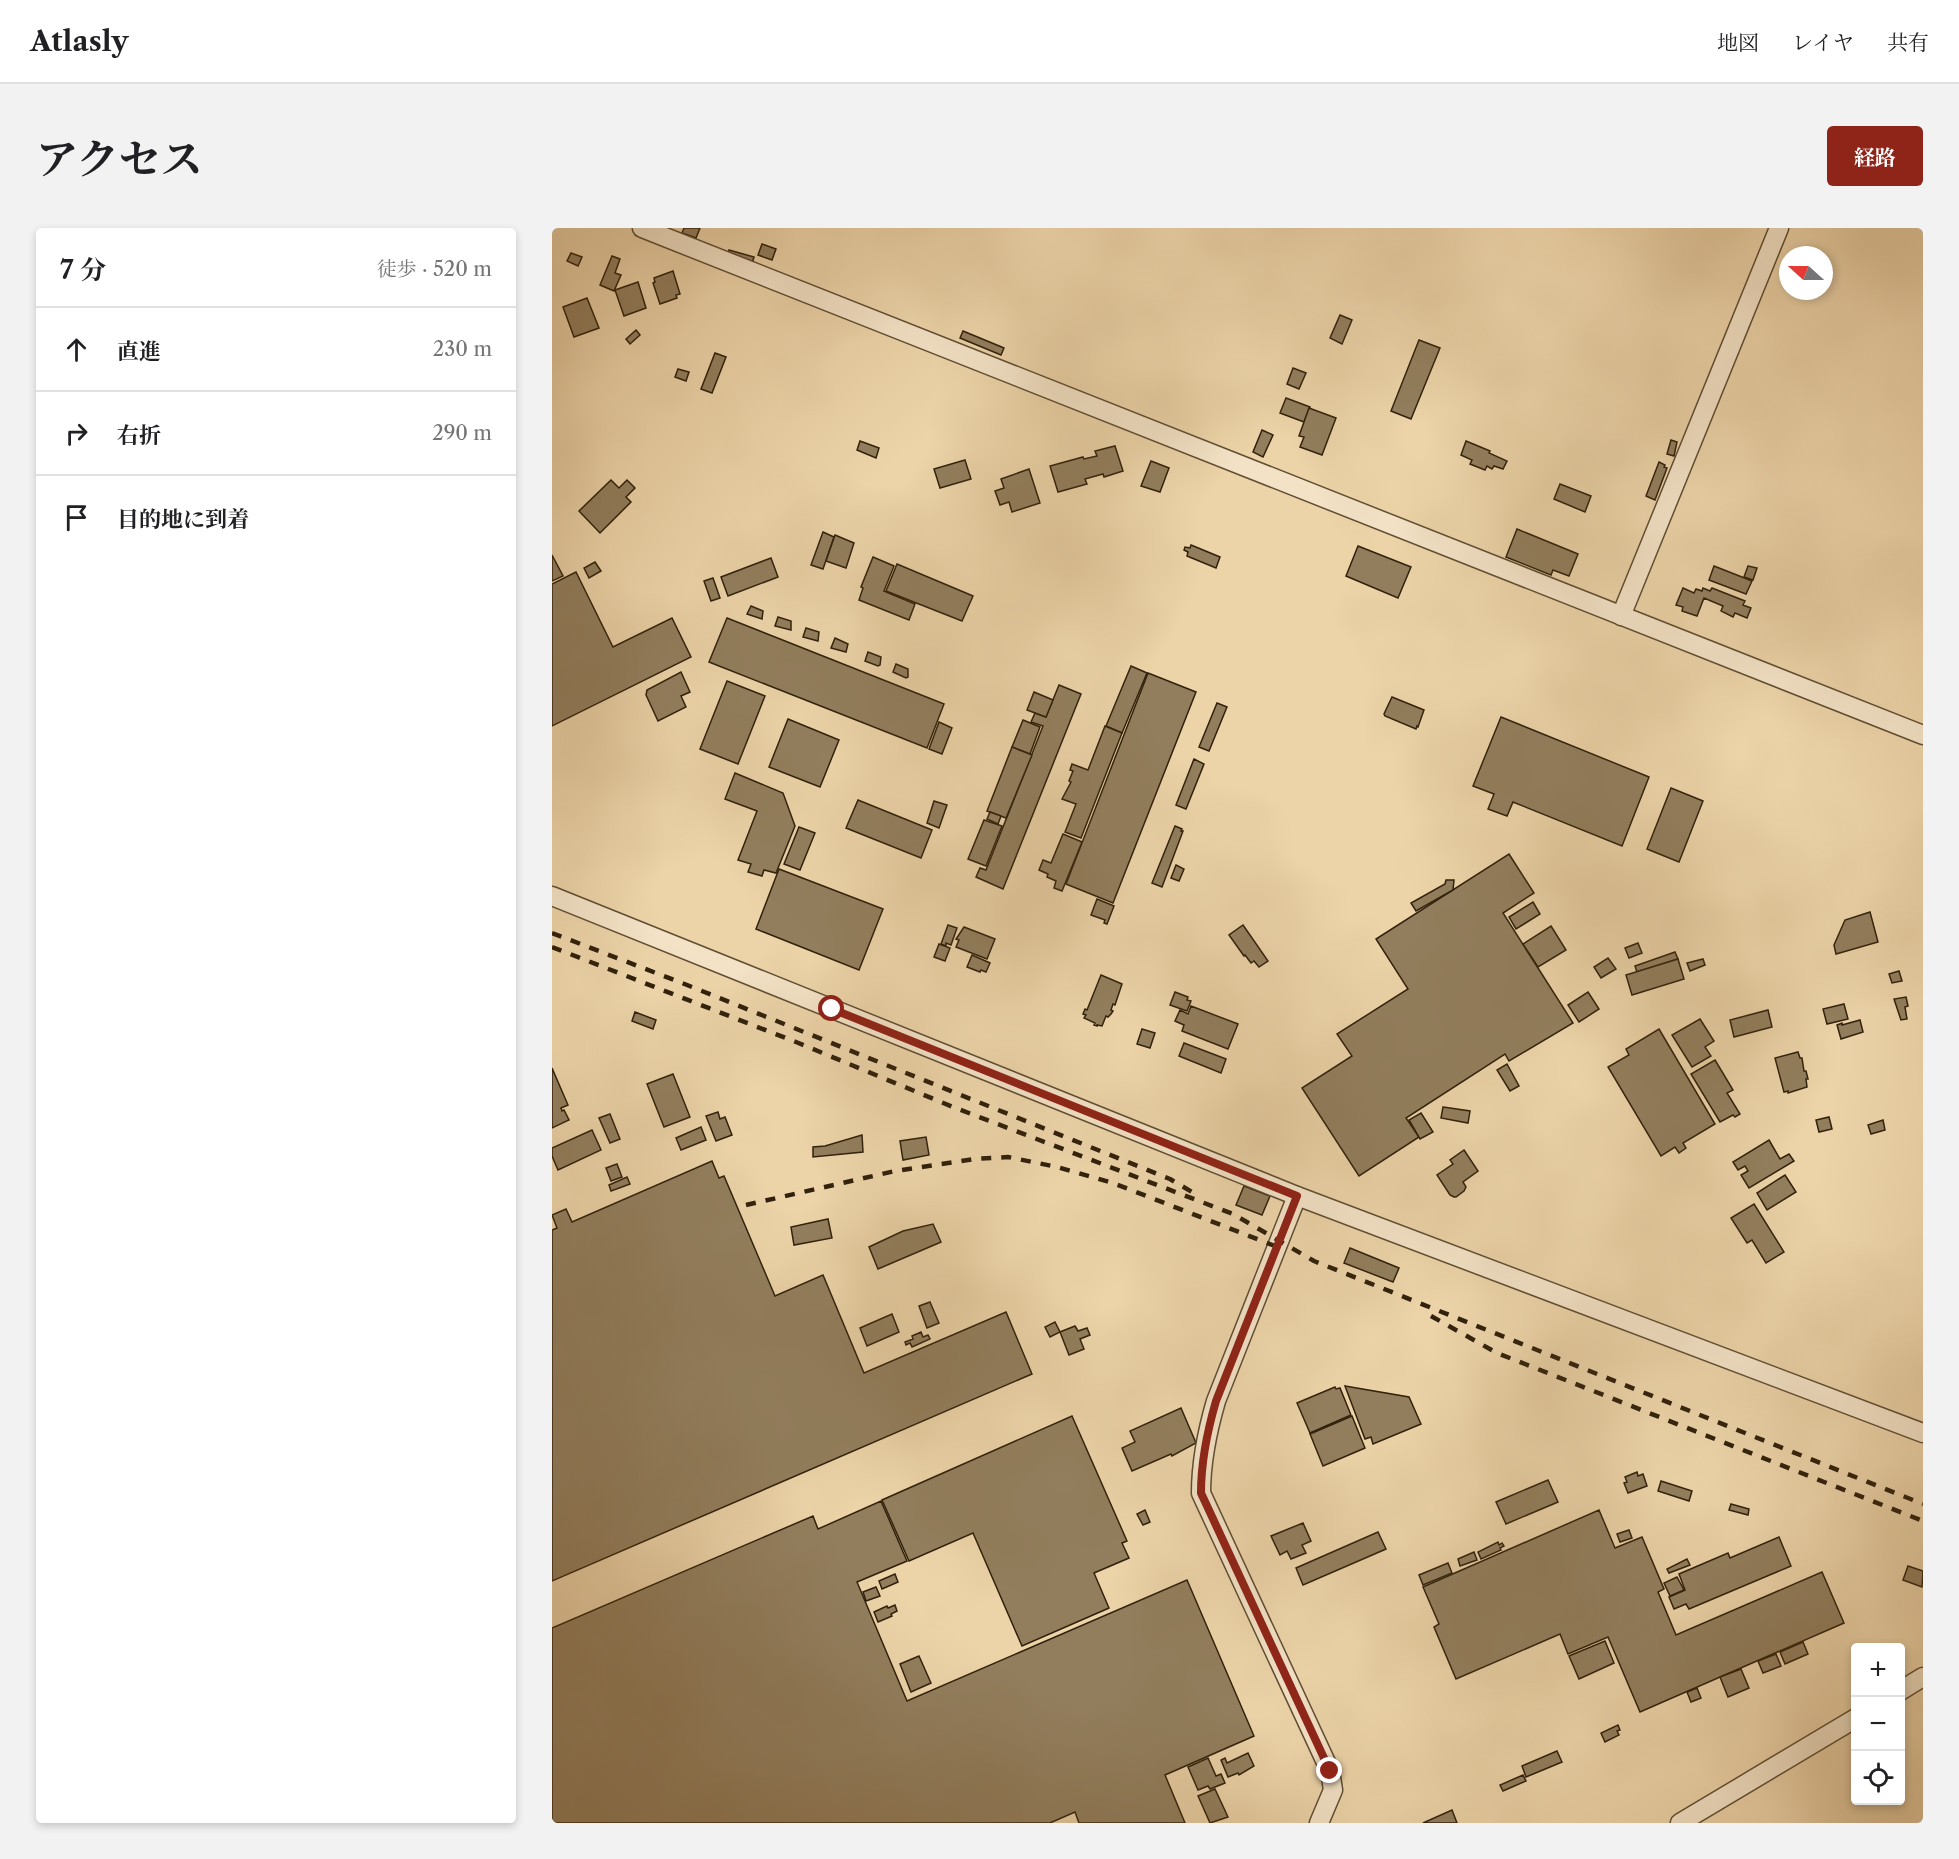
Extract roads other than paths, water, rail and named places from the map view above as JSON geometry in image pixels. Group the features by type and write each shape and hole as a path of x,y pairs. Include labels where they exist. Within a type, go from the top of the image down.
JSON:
{"lane":[{"path":"642,228 1923,735"},
{"path":"1621,616 1779,228"},
{"path":"552,896 1297,1196 1923,1433"},
{"path":"1297,1196 1216,1401 1206,1436 1201,1468 1201,1493 1330,1771 1333,1790 1319,1823"},
{"path":"1905,1687 1923,1677"},
{"path":"1680,1823 1851,1721"}],"railway":[{"path":"552,933 1170,1179 1192,1192"},
{"path":"552,947 796,1042 953,1107 1233,1214 1314,1261 1923,1504"},
{"path":"746,1205 895,1171 975,1159 1008,1157 1057,1167 1113,1183 1275,1246"},
{"path":"1431,1316 1497,1353 1923,1521"}]}
